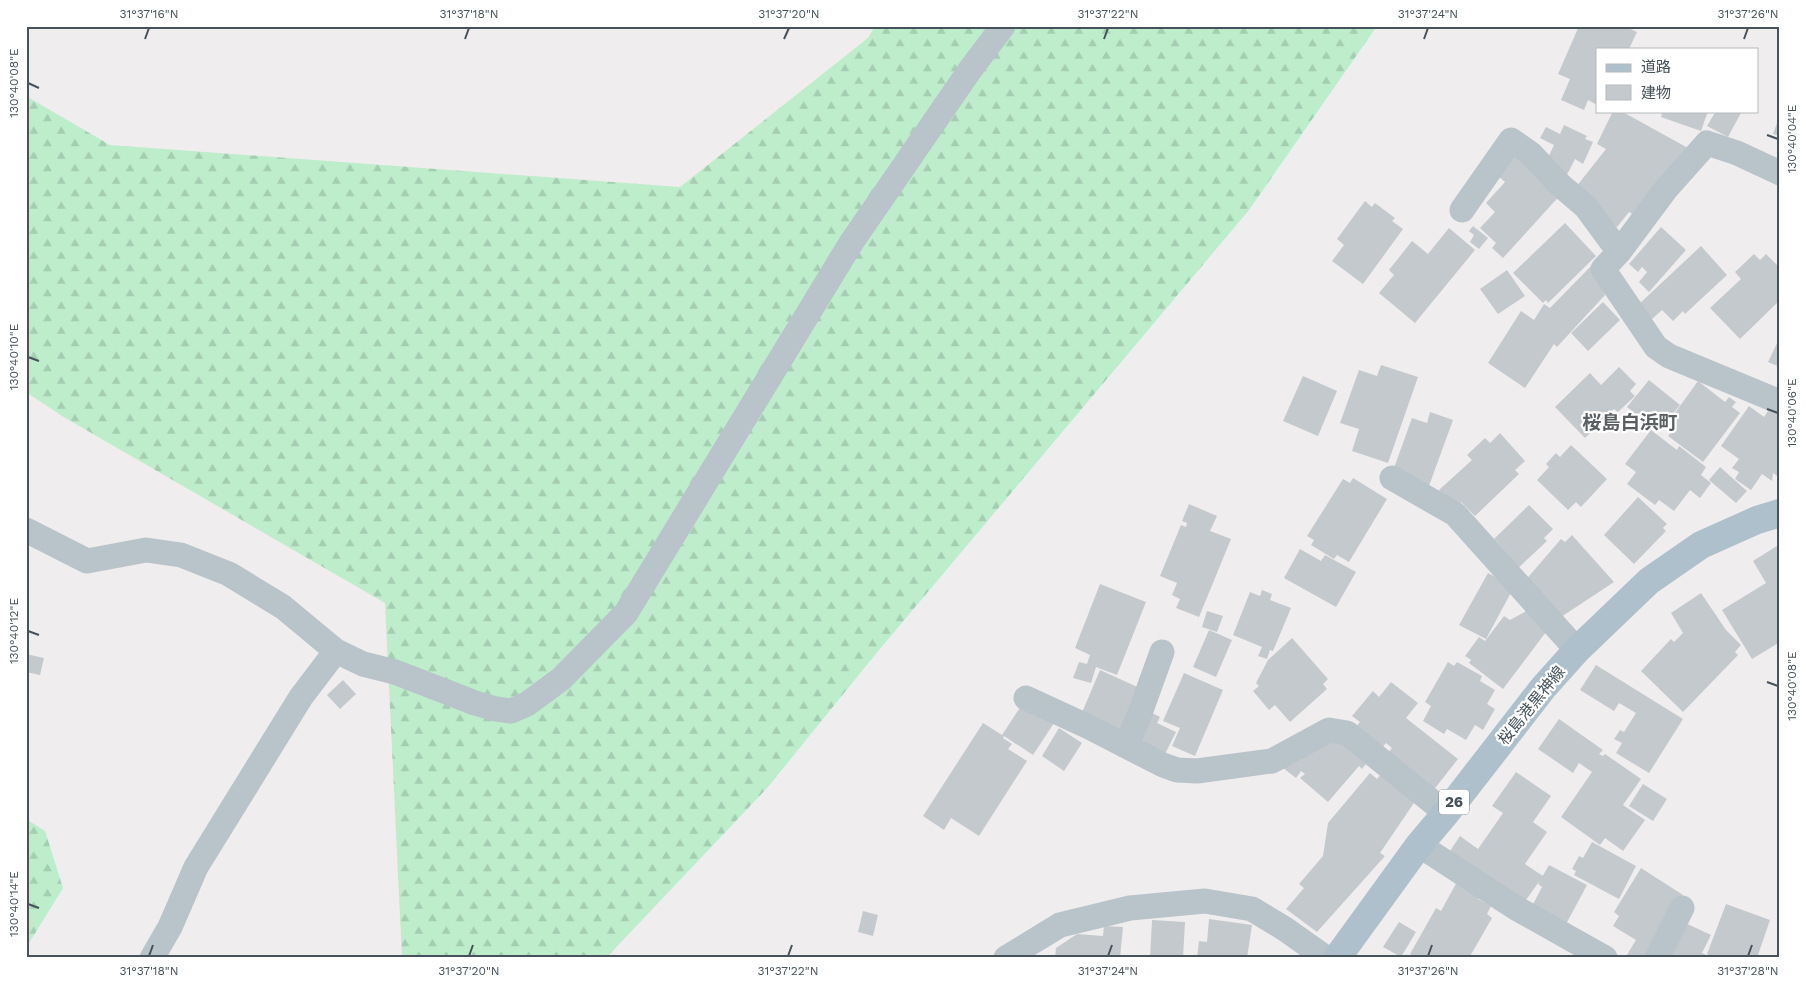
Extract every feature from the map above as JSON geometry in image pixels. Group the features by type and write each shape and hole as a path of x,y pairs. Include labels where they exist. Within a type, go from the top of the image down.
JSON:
{"main road":[{"name":"桜島港黒神線","path":"1337,958 1419,845 1544,688 1577,650 1649,581 1701,545 1757,520 1780,513"}],"street":[{"path":"26,530 87,561 146,550 181,555 229,574 283,606 336,651 363,664 395,672 474,703 496,709 511,710 527,704 561,679 626,613 851,243 970,70 1003,26"},
{"path":"1462,210 1512,140 1531,154 1559,184 1586,207 1619,252"},
{"path":"1780,173 1737,153 1707,143 1666,189 1619,252 1603,270 1656,347 1669,356 1780,402"},
{"path":"1392,478 1455,514 1577,650"},
{"path":"152,958 170,927 196,866 301,697 336,651"},
{"path":"1126,746 1140,714 1162,652"},
{"path":"1026,698 1163,766 1177,770 1197,771 1272,761 1329,730 1347,733 1446,813"},
{"path":"1419,845 1516,908 1592,954"},
{"path":"1006,958 1060,925 1130,908 1205,901 1252,909 1286,929 1326,958"},
{"path":"1657,958 1682,908"}],"green space":[{"path":"875,26 1377,26 1249,210 874,656 768,787 606,958 402,958 385,603 62,416 26,392 26,96 110,145 680,187 868,38"},
{"path":"26,819 45,831 63,888 26,948"}],"building":[{"path":"1579,26 1624,26 1637,32 1629,48 1596,48 1596,104 1588,100 1584,110 1561,100 1570,79 1558,74"},
{"path":"1613,112 1623,112 1688,148 1635,216 1629,212 1617,227 1590,206 1576,187 1606,149 1597,144"},
{"path":"1663,112 1708,112 1701,131 1661,117"},
{"path":"1715,112 1741,112 1728,137 1707,126"},
{"path":"1780,115 1780,136 1773,134"},
{"path":"1564,125 1587,136 1585,139 1593,142 1583,164 1575,159 1567,175 1545,164 1554,145 1540,138 1546,127 1560,134"},
{"path":"1518,151 1563,192 1503,258 1492,248 1496,243 1480,228 1495,212 1486,203 1505,182 1496,174"},
{"path":"1365,201 1372,207 1375,203 1395,218 1392,221 1403,229 1363,284 1332,261 1344,245 1337,239"},
{"path":"1565,223 1596,256 1548,303 1546,300 1543,303 1513,273"},
{"path":"1473,226 1488,238 1479,249 1470,242 1474,235 1469,231"},
{"path":"1661,227 1686,250 1649,292 1639,282 1647,272 1642,267 1638,272 1629,264"},
{"path":"1449,228 1475,250 1415,323 1379,293 1394,275 1389,270 1412,241 1428,254"},
{"path":"1701,246 1727,275 1685,314 1683,311 1673,321 1662,310 1652,319 1638,305"},
{"path":"1754,254 1760,260 1766,254 1780,268 1780,300 1740,339 1710,308 1741,279 1735,272"},
{"path":"1592,265 1605,295 1557,347 1554,344 1525,388 1488,363 1521,311 1534,320 1544,304 1550,308"},
{"path":"1507,270 1525,296 1498,314 1480,289"},
{"path":"1603,302 1620,320 1588,351 1571,333"},
{"path":"1780,337 1780,367 1768,362"},
{"path":"1381,365 1418,377 1388,463 1352,451 1359,429 1340,423 1359,370 1377,376"},
{"path":"1619,367 1636,384 1630,391 1635,396 1618,412 1614,409 1585,438 1555,407 1590,373 1601,385"},
{"path":"1303,376 1337,391 1318,436 1283,421"},
{"path":"1649,380 1680,405 1658,432 1627,407"},
{"path":"1698,381 1725,402 1729,397 1736,402 1732,407 1740,413 1703,462 1668,436 1673,429 1667,424"},
{"path":"1749,406 1764,417 1768,411 1780,415 1780,478 1773,473 1772,481 1762,474 1751,490 1735,479 1739,472 1732,468 1739,459 1721,446"},
{"path":"1430,412 1453,420 1429,486 1394,468 1412,418 1427,423"},
{"path":"1651,430 1677,450 1679,446 1706,467 1701,475 1711,483 1700,498 1690,490 1674,511 1659,500 1655,505 1627,484 1636,472 1625,464"},
{"path":"1500,433 1525,461 1515,470 1519,474 1475,516 1461,502 1455,507 1439,490 1472,460 1467,455 1485,438 1490,443"},
{"path":"1571,445 1607,479 1581,507 1576,502 1568,510 1537,480 1549,467 1546,464 1556,453 1560,457"},
{"path":"1720,467 1747,491 1736,503 1709,480"},
{"path":"1353,478 1387,499 1349,562 1337,555 1334,559 1311,545 1314,540 1307,536 1343,479 1350,483"},
{"path":"1638,497 1667,524 1663,528 1666,531 1634,564 1604,535"},
{"path":"1189,504 1217,516 1210,531 1231,539 1199,617 1176,608 1180,599 1172,595 1177,583 1160,576 1181,525 1186,527 1187,523 1182,521"},
{"path":"1529,505 1553,529 1544,538 1547,541 1516,570 1500,554 1504,550 1494,539"},
{"path":"1572,535 1614,582 1558,619 1524,582 1561,539 1565,542"},
{"path":"1780,544 1780,642 1752,659 1722,610 1766,583 1753,561"},
{"path":"1300,549 1321,561 1325,555 1356,572 1336,607 1284,578"},
{"path":"1488,573 1514,587 1486,639 1459,625"},
{"path":"1100,584 1146,602 1117,675 1096,667 1091,683 1073,678 1079,662 1087,664 1090,655 1075,648"},
{"path":"1262,590 1272,594 1270,600 1291,608 1273,651 1270,650 1267,659 1258,656 1262,647 1233,635 1250,592 1260,596"},
{"path":"1701,593 1726,630 1741,645 1735,652 1738,655 1683,712 1641,671 1671,639 1674,642 1683,633 1671,613"},
{"path":"1530,609 1549,628 1503,689 1469,663 1471,660 1465,656 1479,637 1485,641 1504,616 1510,620"},
{"path":"1207,611 1223,616 1217,632 1202,627"},
{"path":"1209,630 1232,640 1216,677 1193,667"},
{"path":"1292,638 1328,679 1323,684 1327,689 1290,722 1275,705 1269,710 1253,691 1259,686 1256,683 1268,660"},
{"path":"26,654 44,658 40,675 26,672"},
{"path":"1448,662 1454,666 1457,662 1482,676 1480,681 1495,690 1487,704 1495,709 1483,730 1475,725 1466,740 1447,729 1444,734 1423,721 1431,706 1425,702"},
{"path":"1596,665 1683,719 1649,773 1616,753 1622,743 1614,739 1620,730 1624,732 1636,713 1619,703 1614,711 1580,690"},
{"path":"1100,670 1144,690 1124,734 1081,715"},
{"path":"1184,673 1223,690 1195,756 1172,746 1180,728 1163,721"},
{"path":"343,680 356,694 340,709 327,695"},
{"path":"1391,682 1418,703 1406,718 1458,759 1432,792 1386,755 1392,748 1386,743 1381,749 1354,729 1360,722 1352,716 1373,691 1379,697"},
{"path":"1023,703 1054,723 1033,755 1004,736 1003,738 1012,744 1008,749 1027,761 979,836 951,818 944,830 923,816 983,723 1002,735"},
{"path":"1150,712 1160,717 1157,723 1176,732 1162,760 1134,746"},
{"path":"1559,719 1603,750 1599,754 1603,756 1605,754 1641,779 1623,805 1645,820 1623,851 1605,838 1600,845 1561,817 1592,772 1579,763 1573,773 1538,749"},
{"path":"1059,728 1082,743 1064,771 1042,756"},
{"path":"1335,734 1370,759 1362,769 1359,766 1328,802 1300,778 1305,774 1301,771 1296,778 1278,764"},
{"path":"1385,769 1418,797 1380,853 1385,856 1317,932 1286,909 1304,888 1299,884 1323,856 1328,823 1370,773 1377,779"},
{"path":"1516,772 1551,796 1533,822 1547,832 1525,864 1543,876 1526,900 1448,854 1460,836 1478,849 1503,813 1492,806"},
{"path":"1643,784 1667,799 1653,821 1629,806"},
{"path":"1592,842 1636,866 1619,899 1574,875 1576,871 1572,869 1579,856 1583,858"},
{"path":"1549,865 1587,885 1565,926 1531,908 1542,887 1538,884"},
{"path":"1641,868 1683,895 1654,942 1647,958 1625,958 1636,940 1613,926 1619,916 1614,912"},
{"path":"1458,880 1481,893 1478,899 1491,906 1487,914 1492,918 1469,958 1417,958 1410,954 1436,908 1441,911"},
{"path":"1726,904 1770,920 1757,958 1716,958 1707,954"},
{"path":"863,911 878,915 873,936 858,932"},
{"path":"1209,919 1252,925 1247,958 1197,958 1199,941 1207,942"},
{"path":"1152,920 1185,922 1183,958 1150,958"},
{"path":"1681,921 1711,935 1702,953 1712,958 1664,958"},
{"path":"1399,922 1416,932 1401,957 1383,947"},
{"path":"1104,926 1123,927 1120,958 1055,958 1056,948 1077,934 1103,936"}],"district":[{"name":"桜島白浜町","path":"1630,422"}]}
